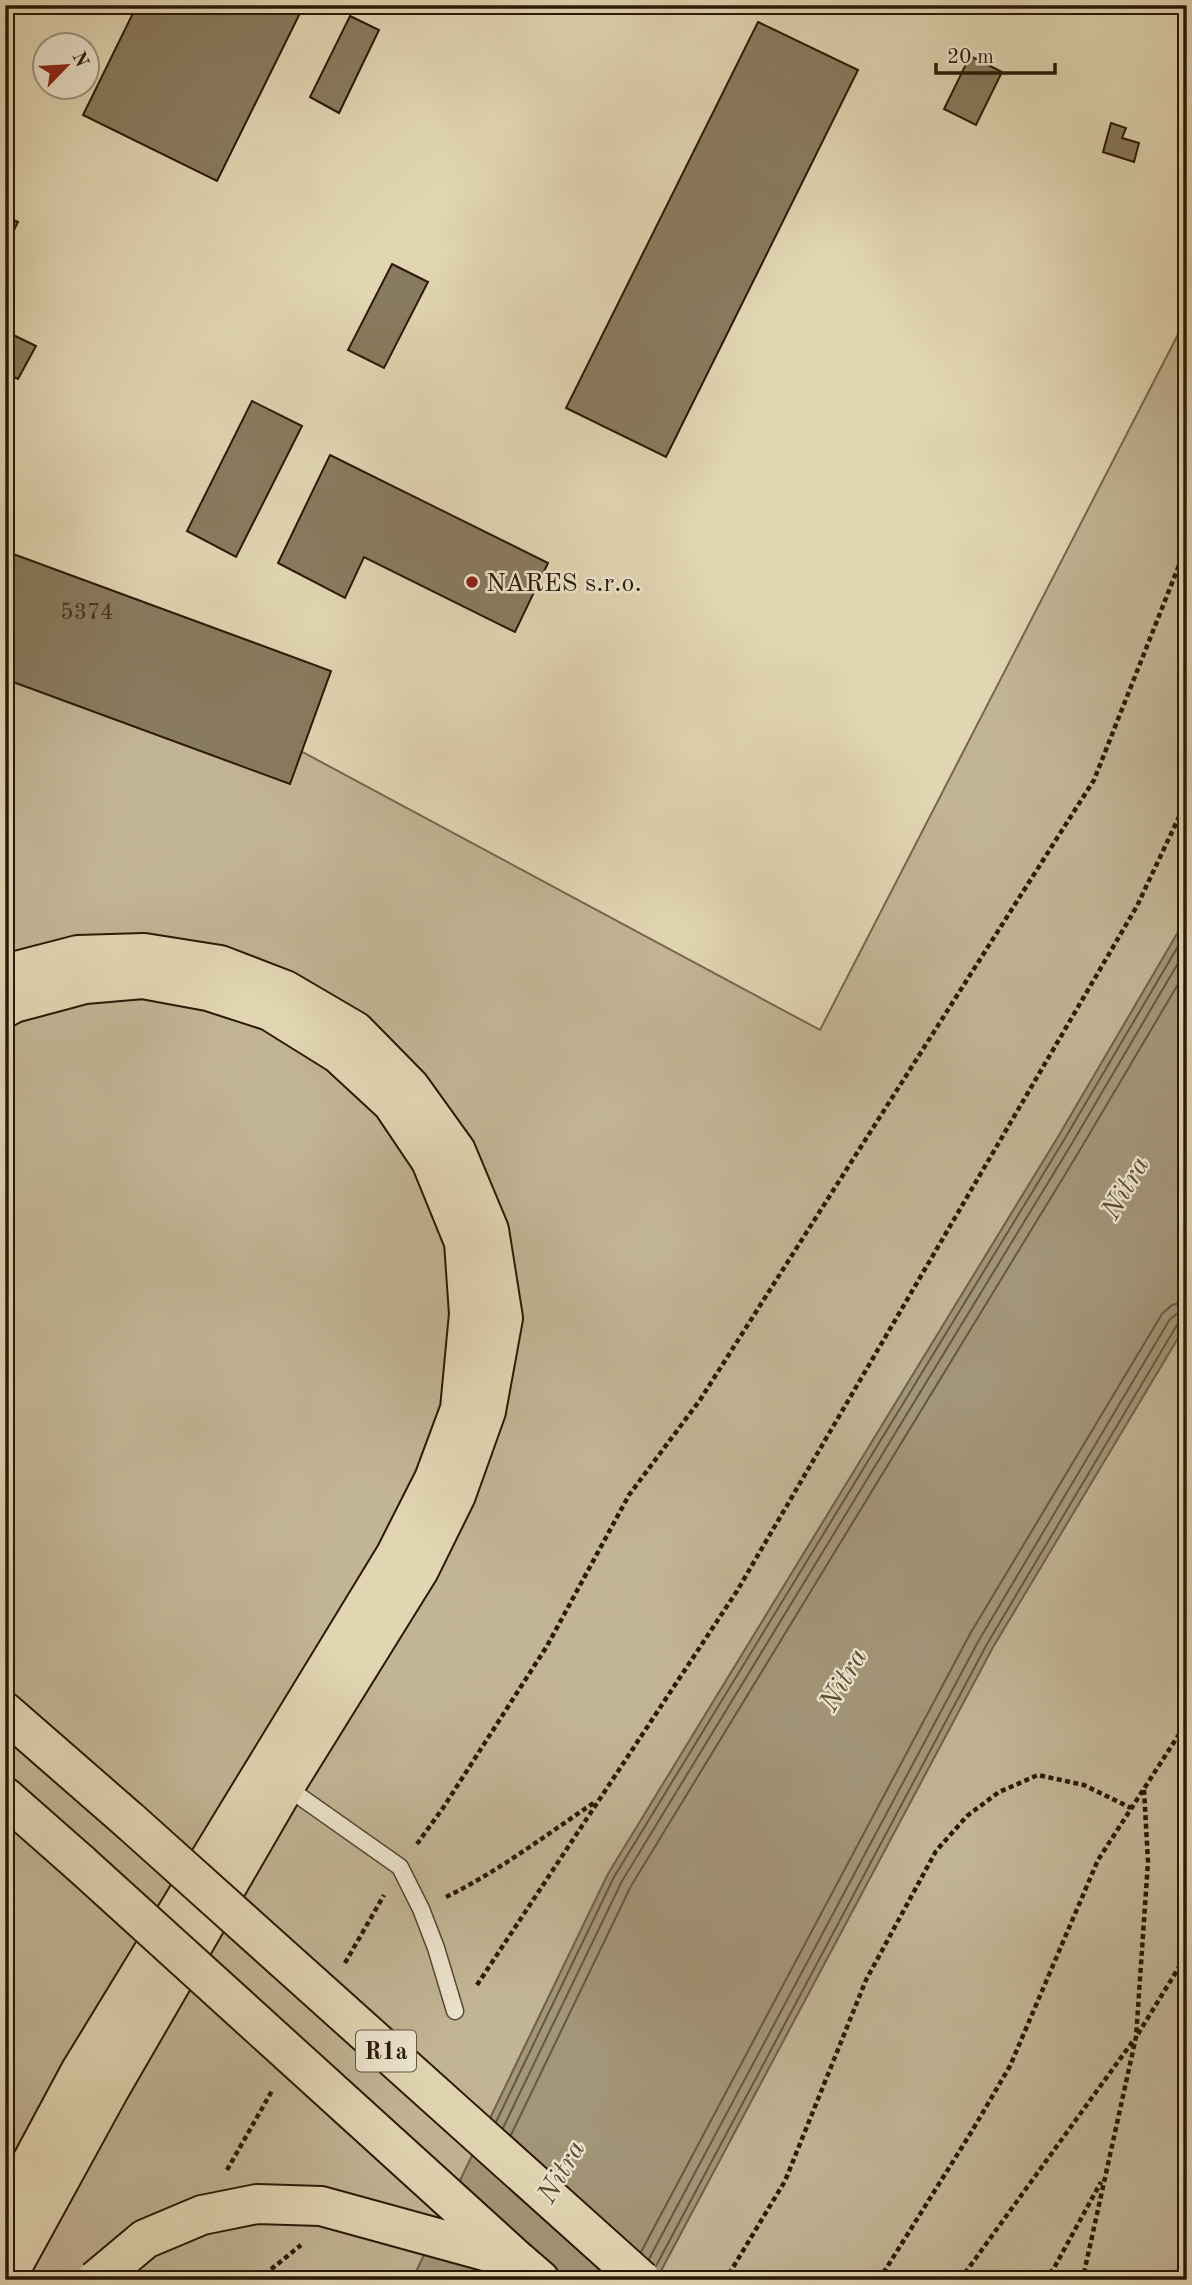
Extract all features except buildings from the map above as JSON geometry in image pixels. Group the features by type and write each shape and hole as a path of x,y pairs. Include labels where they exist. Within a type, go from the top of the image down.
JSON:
{"highway":[{"path":"5,974 78,955 144,953 220,965 285,990 355,1031 410,1087 456,1152 489,1230 503,1318 486,1411 456,1495 419,1570 285,1786 107,2092 5,2280"},
{"path":"5,1008 14,1003 85,984 142,979 208,991 270,1011 339,1054 392,1102 431,1161 464,1242 469,1314 460,1409 434,1479 395,1556 80,2072 5,2212"},
{"name":"R1a","path":"5,1712 641,2280"},
{"name":"R1a","path":"5,1797 529,2270"},
{"path":"96,2280 145,2239 202,2216 257,2204 320,2206 529,2270"}],"lane":[{"path":"285,1786 400,1867 421,1909 436,1948 455,2011"}],"path":[{"path":"400,1867 443,1808 547,1646 629,1495 707,1389 1094,779 1187,545"},
{"path":"455,2011 480,1982 737,1591 1137,906 1187,800"},
{"path":"879,2280 1010,2066 1098,1860 1187,1722"},
{"path":"729,2274 785,2180 866,1980 936,1851 967,1816 999,1792 1038,1775 1084,1785 1131,1808"},
{"path":"1079,2280 1084,2273 1136,2037 1148,1862 1144,1788"},
{"path":"421,1909 467,1887 598,1799"},
{"path":"960,2280 1136,2037 1187,1954"},
{"path":"1044,2280 1054,2268 1103,2179"},
{"path":"258,2280 304,2242"},
{"path":"1055,2280 1084,2273 1187,2272"}],"shaded area":[{"path":"1187,317 1187,917 1058,1137 608,1874 412,2280 5,2280 5,642 68,626 820,1030"},
{"path":"1187,1323 1187,2280 656,2280 993,1647"}],"water":[{"name":"Nitra","path":"1187,917 1187,1323 993,1647 656,2280 412,2280 608,1874 1058,1137"}],"place":[{"name":"NARES s.r.o.","path":"472,582"}]}
